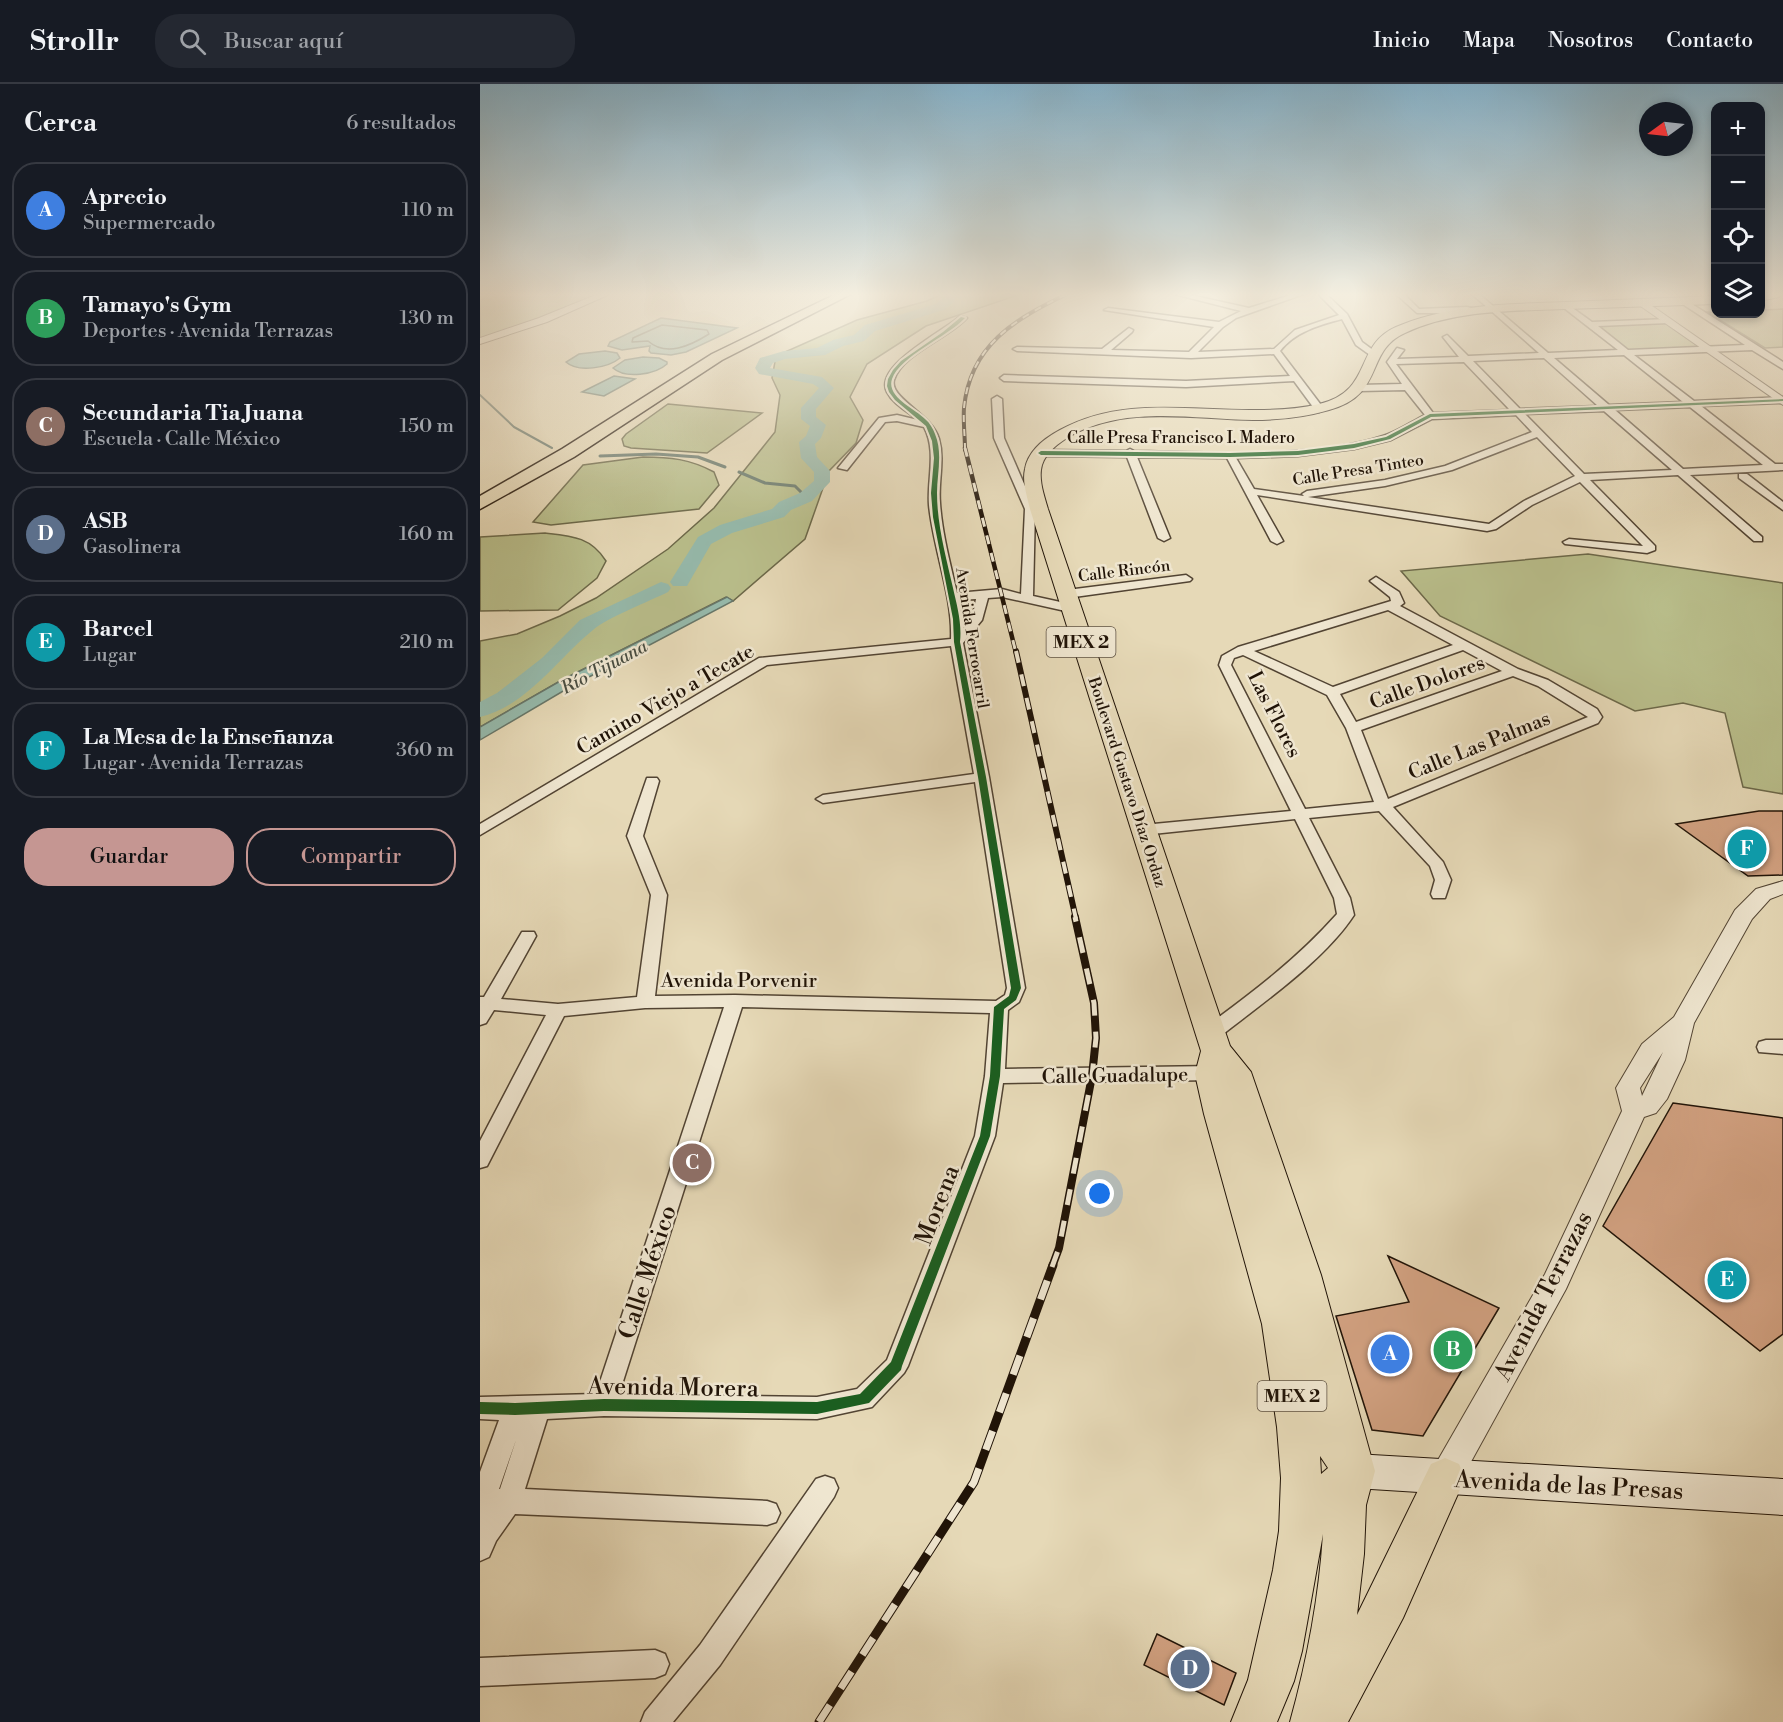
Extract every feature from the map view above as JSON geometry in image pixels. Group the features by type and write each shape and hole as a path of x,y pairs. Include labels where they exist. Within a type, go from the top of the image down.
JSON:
{"highway":[{"path":"480,493 554,452 681,370"},
{"path":"480,504 568,453 696,370"}],"main road":[{"path":"1041,453 1055,439 1072,429 1114,415 1161,411 1264,415 1318,409 1343,400 1359,388 1366,370"},
{"name":"Boulevard Gustavo Díaz Ordaz","path":"1041,453 1035,462 1032,476 1034,509 1069,601 1218,1057 1303,1275 1355,1471"},
{"name":"Boulevard Gustavo Díaz Ordaz","path":"1218,1057 1220,1114 1281,1324 1297,1427 1301,1478 1300,1531 1296,1570 1271,1681 1254,1722"},
{"path":"1281,1324 1292,1342 1318,1418 1326,1433 1355,1471"},
{"path":"1300,1531 1311,1512 1333,1489 1355,1471"},
{"path":"1313,1722 1322,1689 1334,1623 1343,1554 1345,1505 1355,1471"},
{"name":"Avenida de las Presas","path":"1355,1471 1783,1497"},
{"path":"1322,1722 1353,1672 1402,1577 1445,1478"}],"street":[{"path":"898,370 889,381 891,394 928,424"},
{"path":"1290,370 1318,409"},
{"path":"1395,370 1430,416"},
{"path":"1477,370 1651,548 1647,550 1569,542"},
{"path":"1565,370 1758,539"},
{"path":"1649,370 1772,468 1781,472"},
{"path":"1739,370 1782,401"},
{"path":"1004,378 1186,384 1296,378"},
{"path":"1359,388 1406,387"},
{"path":"997,399 999,438 1034,509 1028,545 1027,597"},
{"name":"Calle Presa Francisco I. Madero","path":"1041,453 1130,452 1230,455 1298,453 1354,446 1388,438 1430,416 1782,401"},
{"path":"843,468 882,420 897,418 928,424"},
{"name":"Avenida Ferrocarril","path":"928,424 937,450 934,495 959,624 957,642 982,777 1016,988 1013,998 999,1007"},
{"name":"Calle Presa Tinteo","path":"1285,496 1355,488 1417,476 1476,458 1538,432"},
{"path":"1130,452 1164,538"},
{"path":"1230,455 1277,541"},
{"path":"1249,491 1487,528 1528,503 1582,477 1754,471 1772,468"},
{"path":"1781,472 1771,474 1754,471 1743,477 1783,507"},
{"name":"Calle Rincón","path":"1069,601 1117,586 1186,579"},
{"path":"1376,581 1398,599 1398,603 1390,606"},
{"path":"957,642 974,626 981,615 982,593"},
{"name":"Avenida Ferrocarril","path":"952,597 1002,593 1069,601"},
{"name":"Calle Las Palmas","path":"1143,830 1383,806 1593,720 1595,717 1592,712 1543,683 1513,672 1390,606"},
{"name":"Las Flores","path":"1301,814 1225,665 1228,656 1390,606"},
{"name":"Camino Viejo a Tecate","path":"480,830 764,662 957,642"},
{"path":"1332,692 1465,645"},
{"path":"1244,650 1332,692 1353,728 1383,806 1437,865 1443,880 1439,894"},
{"name":"Calle Dolores","path":"1353,728 1513,672"},
{"path":"823,799 982,777"},
{"path":"645,1002 659,895 635,836 652,781"},
{"path":"1218,1057 1299,963 1325,940 1346,915 1342,898 1301,814"},
{"name":"Avenida Terrazas","path":"1445,1478 1556,1281 1634,1111 1647,1106 1655,1099 1673,1060 1682,1023 1752,904 1763,894 1783,887"},
{"path":"483,1009 528,936"},
{"name":"Avenida Porvenir","path":"483,1009 558,1010 645,1002 735,1001 999,1007"},
{"name":"Calle México","path":"604,1405 735,1001"},
{"name":"Morena","path":"864,1399 896,1366 985,1136 995,1076 999,1007"},
{"path":"480,1161 488,1128 558,1010"},
{"name":"Calle Guadalupe","path":"995,1076 1218,1057"},
{"name":"Avenida Morera","path":"480,1408 604,1405 816,1408 864,1399"},
{"path":"483,1540 509,1501 527,1408"},
{"path":"483,1540 482,1502 527,1408"},
{"path":"655,1722 710,1655 825,1488"},
{"path":"482,1502 509,1501 767,1513"},
{"path":"480,1672 655,1664"}],"green space":[{"path":"773,370 864,370 850,397 863,420 856,443 829,471 805,539 733,601 726,597 562,680 480,727 480,641 517,634 596,598 668,549 714,508 775,432 780,395 772,378"},
{"path":"668,404 762,413 707,453 624,446 622,439 626,434"},
{"path":"643,457 671,458 697,464 714,472 719,485 699,509 551,525 533,522 583,465"},
{"path":"545,533 580,539 594,547 606,561 597,578 558,610 480,611 480,537"},
{"path":"1588,554 1783,583 1783,794 1743,787 1725,713 1683,703 1635,711 1440,616 1401,571"}],"water":[{"path":"656,370 640,374 625,374 618,371"},
{"path":"614,376 635,379 604,396 582,392"},
{"path":"727,597 733,601 570,687 480,740 480,727 562,680"}],"building":[{"path":"1759,811 1783,811 1783,875 1748,876 1676,824"},
{"path":"1673,1103 1783,1118 1783,1334 1760,1351 1603,1226"},
{"path":"1388,1256 1499,1308 1423,1436 1372,1430 1336,1316 1409,1302"},
{"path":"1157,1634 1236,1673 1224,1705 1144,1665"}],"waterway":[{"name":"Río Tijuana","path":"680,582 704,541 726,529 778,513 785,506 806,497 822,482 822,471 809,458 807,442 813,438 818,425 809,419 808,408 827,388 817,380 764,370"},
{"path":"480,395 514,427 552,448"},
{"path":"600,456 656,454 698,457 725,467"},
{"path":"739,472 765,483 795,486 806,497"},
{"name":"Río Tijuana","path":"480,710 505,698 549,662 587,624 661,588"}],"railway":[{"path":"965,450 964,408 974,370"},
{"path":"965,448 1016,653"},
{"path":"1016,651 1076,919"},
{"path":"1052,1267 1059,1248 1092,1076 1096,1038 1094,1003 1075,917"},
{"path":"819,1722 974,1482 1053,1265"}],"cycle path":[{"path":"480,1408 515,1409 604,1405 817,1408 864,1399 896,1366 985,1136 995,1076 999,1007 1013,998 1016,988 982,777 957,642 956,619 936,517 935,441 924,420 891,392 890,379 895,370"},
{"path":"1041,453 1230,455 1298,453 1354,446 1388,438 1430,416 1783,400"}],"place":[{"name":"La Mesa de la Enseñanza","path":"1747,849"},
{"name":"Secundaria Tia Juana","path":"692,1163"},
{"name":"Barcel","path":"1727,1280"},
{"name":"Tamayo's Gym","path":"1453,1350"},
{"name":"Aprecio","path":"1390,1354"},
{"name":"ASB","path":"1190,1669"}]}
